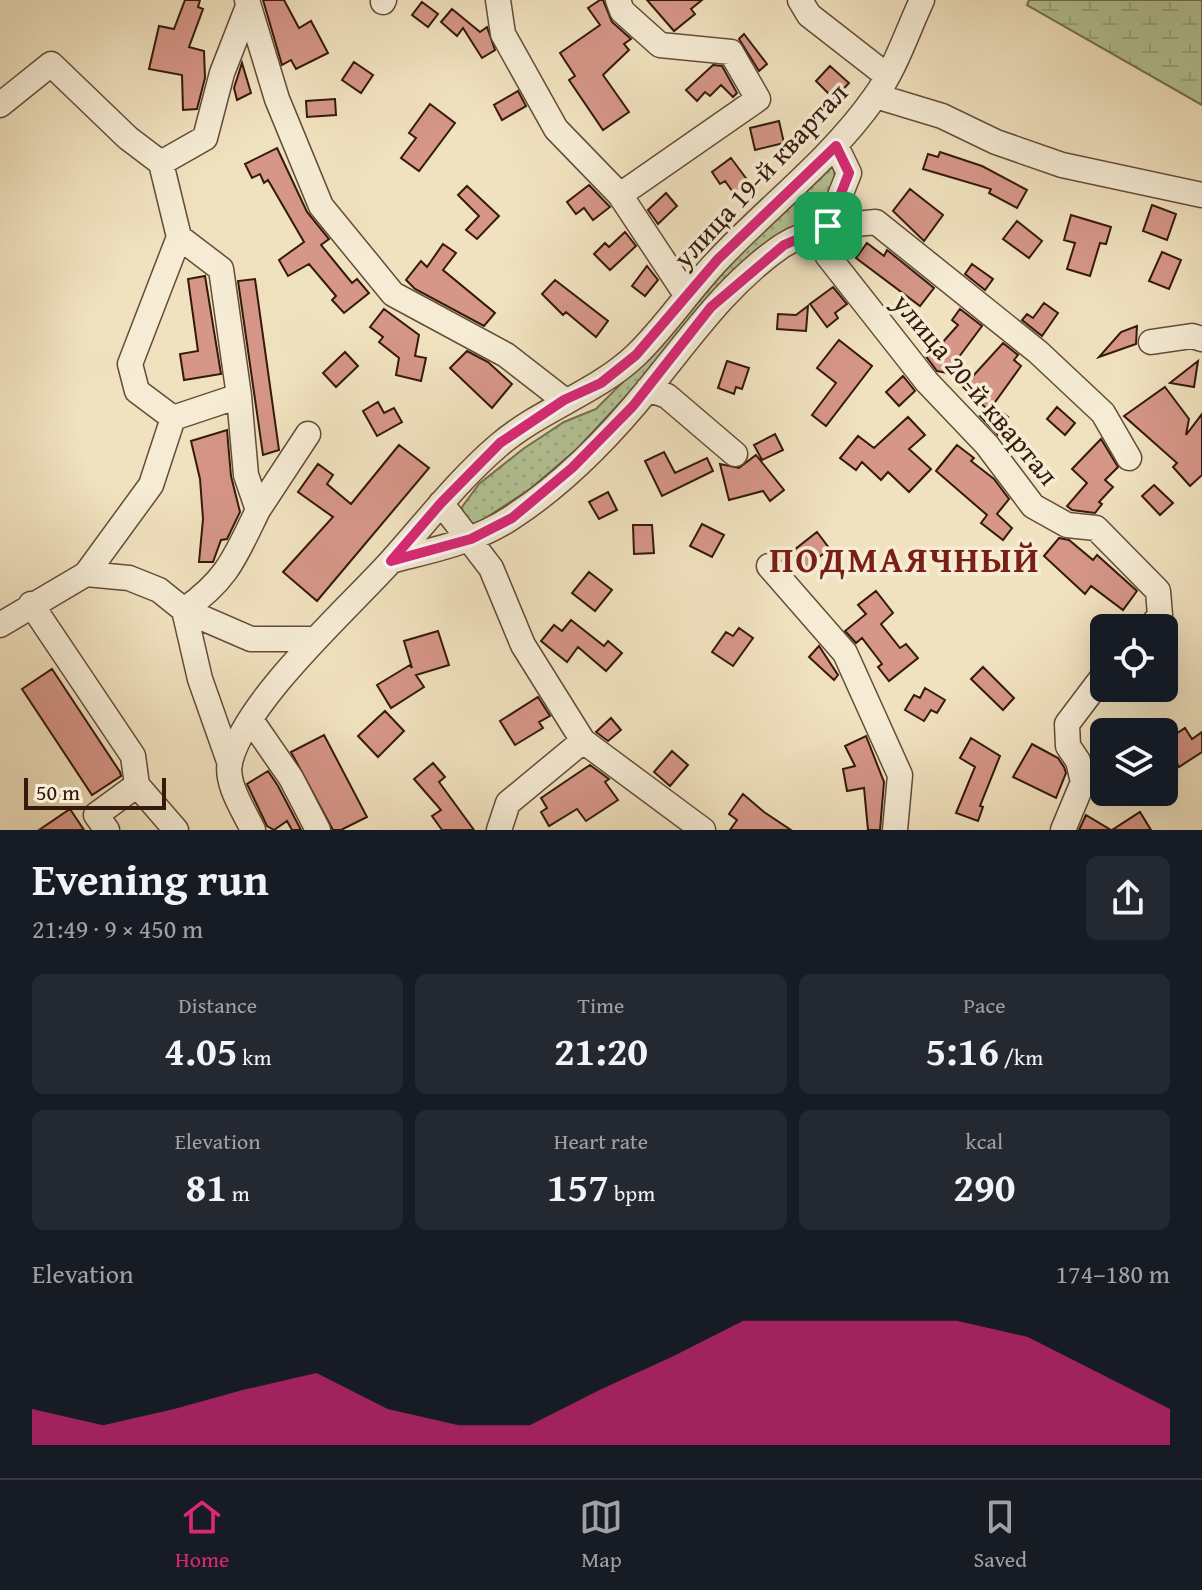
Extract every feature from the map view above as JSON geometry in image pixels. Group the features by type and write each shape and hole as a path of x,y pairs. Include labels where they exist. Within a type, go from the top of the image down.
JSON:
{"street":[{"name":"улица 19-й квартал","path":"498,0 503,34 556,129 620,195 687,296"},
{"name":"улица 19-й квартал","path":"618,0 622,11 660,45 731,52 758,99 620,195"},
{"name":"улица 19-й квартал","path":"230,764 251,720 315,639 391,561 441,503 500,443 564,400 601,383 636,355 718,259 836,146 881,85 809,15 800,0"},
{"path":"922,0 881,85 996,142 1062,165 1202,195"},
{"path":"161,163 205,138 222,73 247,5"},
{"path":"247,5 277,99 321,206 393,294 506,355 564,400"},
{"path":"0,105 51,64 128,138 161,163 179,237 130,364 137,391 173,418"},
{"path":"391,561 471,539 512,518 572,468 648,389 723,297 784,245 828,226 849,173 836,146"},
{"name":"улица 20-й квартал","path":"1129,458 1103,413 1038,352 876,222 828,226 827,255 927,382 987,445 1033,506 1067,525 1096,528 1158,591 1160,614"},
{"path":"179,237 221,269 239,396 246,475 258,510"},
{"path":"1151,342 1192,336 1202,339"},
{"path":"648,389 667,396 735,454"},
{"path":"173,418 239,396"},
{"path":"0,625 86,574 151,485 173,418"},
{"path":"184,610 214,589 232,563 258,510 308,434"},
{"path":"441,503 491,568 523,645 583,741 703,830"},
{"path":"769,566 845,653 900,775 895,830"},
{"path":"86,574 129,578 159,590 184,610 251,639 315,639"},
{"path":"31,604 133,756 137,785 176,830"},
{"path":"184,610 200,679 230,764 232,785 253,830"},
{"path":"1063,830 1083,782 1078,761 1068,746 1067,724 1090,694"},
{"path":"214,719 251,720 291,778 318,830"},
{"path":"499,830 508,803 583,741"},
{"path":"107,830 96,815 137,785"}],"green space":[{"path":"1029,0 1202,0 1202,105 1027,5"},
{"path":"833,165 836,182 826,211 771,240 577,449 530,489 475,525 464,522 462,507 479,484 564,422 596,409 662,343 716,277"}],"building":[{"path":"185,0 200,0 198,7 203,9 189,47 204,51 205,78 197,109 183,110 182,75 149,69 159,26 174,29"},
{"path":"263,0 284,0 299,28 311,21 328,53 296,69 291,60 282,65"},
{"path":"603,0 612,22 631,39 624,44 629,50 603,75 629,112 603,130 569,80 575,76 560,53 600,25 588,8"},
{"path":"647,0 702,0 691,9 695,14 674,31"},
{"path":"422,2 438,14 428,27 412,15"},
{"path":"452,9 480,32 487,27 495,50 482,58 463,28 457,36 441,22"},
{"path":"744,34 767,64 759,71 739,39"},
{"path":"354,62 373,75 361,93 342,80"},
{"path":"242,63 251,93 237,100 234,88"},
{"path":"713,65 722,66 737,93 733,97 721,85 710,96 705,92 697,101 686,90"},
{"path":"830,66 849,83 834,99 816,81"},
{"path":"518,91 526,106 502,120 494,105"},
{"path":"335,99 336,115 307,117 306,101"},
{"path":"430,104 455,123 419,171 401,158 416,138 409,133"},
{"path":"779,121 784,143 755,150 750,128"},
{"path":"277,148 307,212 329,239 321,245 352,283 357,279 369,293 344,313 332,300 336,296 309,264 288,276 279,260 304,242 268,180 264,183 260,174 252,178 245,164"},
{"path":"940,152 982,166 1027,190 1017,208 989,193 991,189 923,169 928,154 938,157"},
{"path":"731,158 751,185 736,196 725,181 720,184 712,172"},
{"path":"589,185 610,207 593,220 584,208 576,214 567,202"},
{"path":"467,186 499,216 477,239 466,230 479,216 458,195"},
{"path":"910,189 943,215 924,241 893,211"},
{"path":"666,193 677,206 658,224 648,210"},
{"path":"1152,205 1176,214 1167,240 1143,231"},
{"path":"1071,215 1111,227 1106,244 1100,243 1090,276 1067,269 1075,243 1064,240"},
{"path":"1017,221 1042,241 1029,258 1003,239"},
{"path":"625,232 636,246 610,270 594,254 605,243 609,247"},
{"path":"867,243 884,256 887,250 934,288 920,306 856,258"},
{"path":"443,244 456,253 443,270 495,313 484,326 415,289 406,280 421,261 427,267"},
{"path":"1162,252 1181,260 1169,289 1149,281"},
{"path":"972,264 993,279 985,290 965,274"},
{"path":"647,266 658,280 645,296 632,286"},
{"path":"205,276 221,374 184,380 180,354 198,351 188,279"},
{"path":"255,279 279,450 263,455 238,281"},
{"path":"555,280 608,321 596,337 566,312 563,315 542,294"},
{"path":"833,287 847,304 835,313 838,318 827,327 810,304"},
{"path":"1044,303 1058,313 1042,336 1022,320 1027,314 1033,318"},
{"path":"808,306 806,331 777,329 778,314 796,315"},
{"path":"384,309 419,335 415,356 426,358 421,381 396,375 399,358 379,342 383,337 370,327"},
{"path":"960,309 982,326 947,373 937,371 925,355 930,349 934,352 958,325 952,320"},
{"path":"1137,326 1136,344 1099,357 1121,332"},
{"path":"839,340 872,366 826,426 812,415 836,383 817,368"},
{"path":"1003,343 1018,355 1014,360 1021,366 993,405 1008,417 1004,421 1008,425 998,435 980,416 987,409 963,387"},
{"path":"467,351 488,362 512,384 492,408 450,368"},
{"path":"345,352 358,366 336,387 323,373"},
{"path":"727,361 749,368 742,389 736,387 734,394 718,388"},
{"path":"1198,361 1194,387 1170,383"},
{"path":"903,376 915,391 899,406 886,392"},
{"path":"1165,387 1189,419 1186,435 1202,414 1202,475 1190,486 1173,467 1177,463 1124,416"},
{"path":"378,402 384,413 394,408 402,422 377,436 363,411"},
{"path":"1057,407 1075,423 1065,435 1047,419"},
{"path":"908,417 925,435 909,449 931,469 909,492 888,472 881,480 862,462 856,470 840,458 858,436 874,448"},
{"path":"227,430 231,476 240,512 227,539 221,540 213,562 199,562 203,519 200,479 191,441"},
{"path":"775,434 783,450 762,460 754,445"},
{"path":"1101,439 1118,467 1105,480 1113,487 1099,502 1102,504 1095,513 1072,510 1067,506 1087,483 1072,469"},
{"path":"399,445 429,468 317,601 283,572 333,517 298,492 318,464 333,475 327,484 351,504"},
{"path":"957,445 974,458 971,461 994,479 1009,499 997,514 1012,528 1003,540 981,523 987,515 936,471"},
{"path":"664,452 675,473 707,458 713,471 662,496 645,461"},
{"path":"756,455 784,490 770,501 763,491 729,500 720,464 739,468"},
{"path":"1154,485 1173,503 1160,515 1142,496"},
{"path":"608,492 617,510 599,519 589,502"},
{"path":"702,524 724,535 712,557 690,546"},
{"path":"633,525 652,525 654,553 634,554"},
{"path":"817,532 829,548 803,573 789,554"},
{"path":"1059,538 1069,540 1093,560 1097,555 1137,591 1123,610 1091,586 1085,594 1044,556"},
{"path":"589,572 612,590 595,611 572,593"},
{"path":"876,591 893,613 881,624 900,648 906,644 918,658 889,681 878,667 882,664 862,638 856,643 845,631 866,614 858,605"},
{"path":"571,620 604,646 608,641 622,653 606,671 578,647 567,662 541,641 554,625 562,631"},
{"path":"739,628 753,638 733,666 712,652 726,632 733,636"},
{"path":"438,631 449,665 416,675 424,687 391,708 377,685 410,665 412,668 404,641"},
{"path":"819,646 838,675 834,680 809,657"},
{"path":"983,667 1014,698 1003,710 971,679"},
{"path":"52,669 120,772 121,776 92,795 22,689"},
{"path":"925,688 945,700 937,713 931,710 924,721 905,710 914,695 920,698"},
{"path":"538,697 550,716 539,722 543,728 515,745 500,721"},
{"path":"385,711 404,731 378,757 358,736"},
{"path":"611,718 621,730 608,741 596,732"},
{"path":"1185,728 1192,739 1202,732 1202,752 1179,767 1178,765 1178,733"},
{"path":"324,735 367,817 341,830 333,830 291,752"},
{"path":"866,736 884,782 880,830 868,830 864,788 847,791 843,769 855,766 845,746"},
{"path":"971,738 1000,756 980,806 983,807 978,821 956,813 975,767 960,758"},
{"path":"1032,744 1058,758 1064,767 1066,773 1056,798 1013,777"},
{"path":"672,751 688,765 670,786 654,772"},
{"path":"433,763 445,777 439,782 474,830 442,830 432,816 441,810 414,779"},
{"path":"590,765 609,779 605,782 618,800 586,821 577,809 549,826 541,812 547,808 541,798"},
{"path":"268,771 301,830 292,830 287,821 274,830 267,826 247,784"},
{"path":"743,794 791,830 730,830 737,820 729,814"},
{"path":"70,809 84,830 39,830"},
{"path":"1140,812 1151,830 1112,830"},
{"path":"1086,815 1111,830 1079,830"}],"district":[{"name":"ПОДМАЯЧНЫЙ","path":"905,559"}],"route":[{"path":"836,146 849,173 828,226 784,245 711,307 633,406 572,468 512,518 471,539 391,561 441,503 500,443 564,400 601,383 636,355 718,259 836,146"}]}
